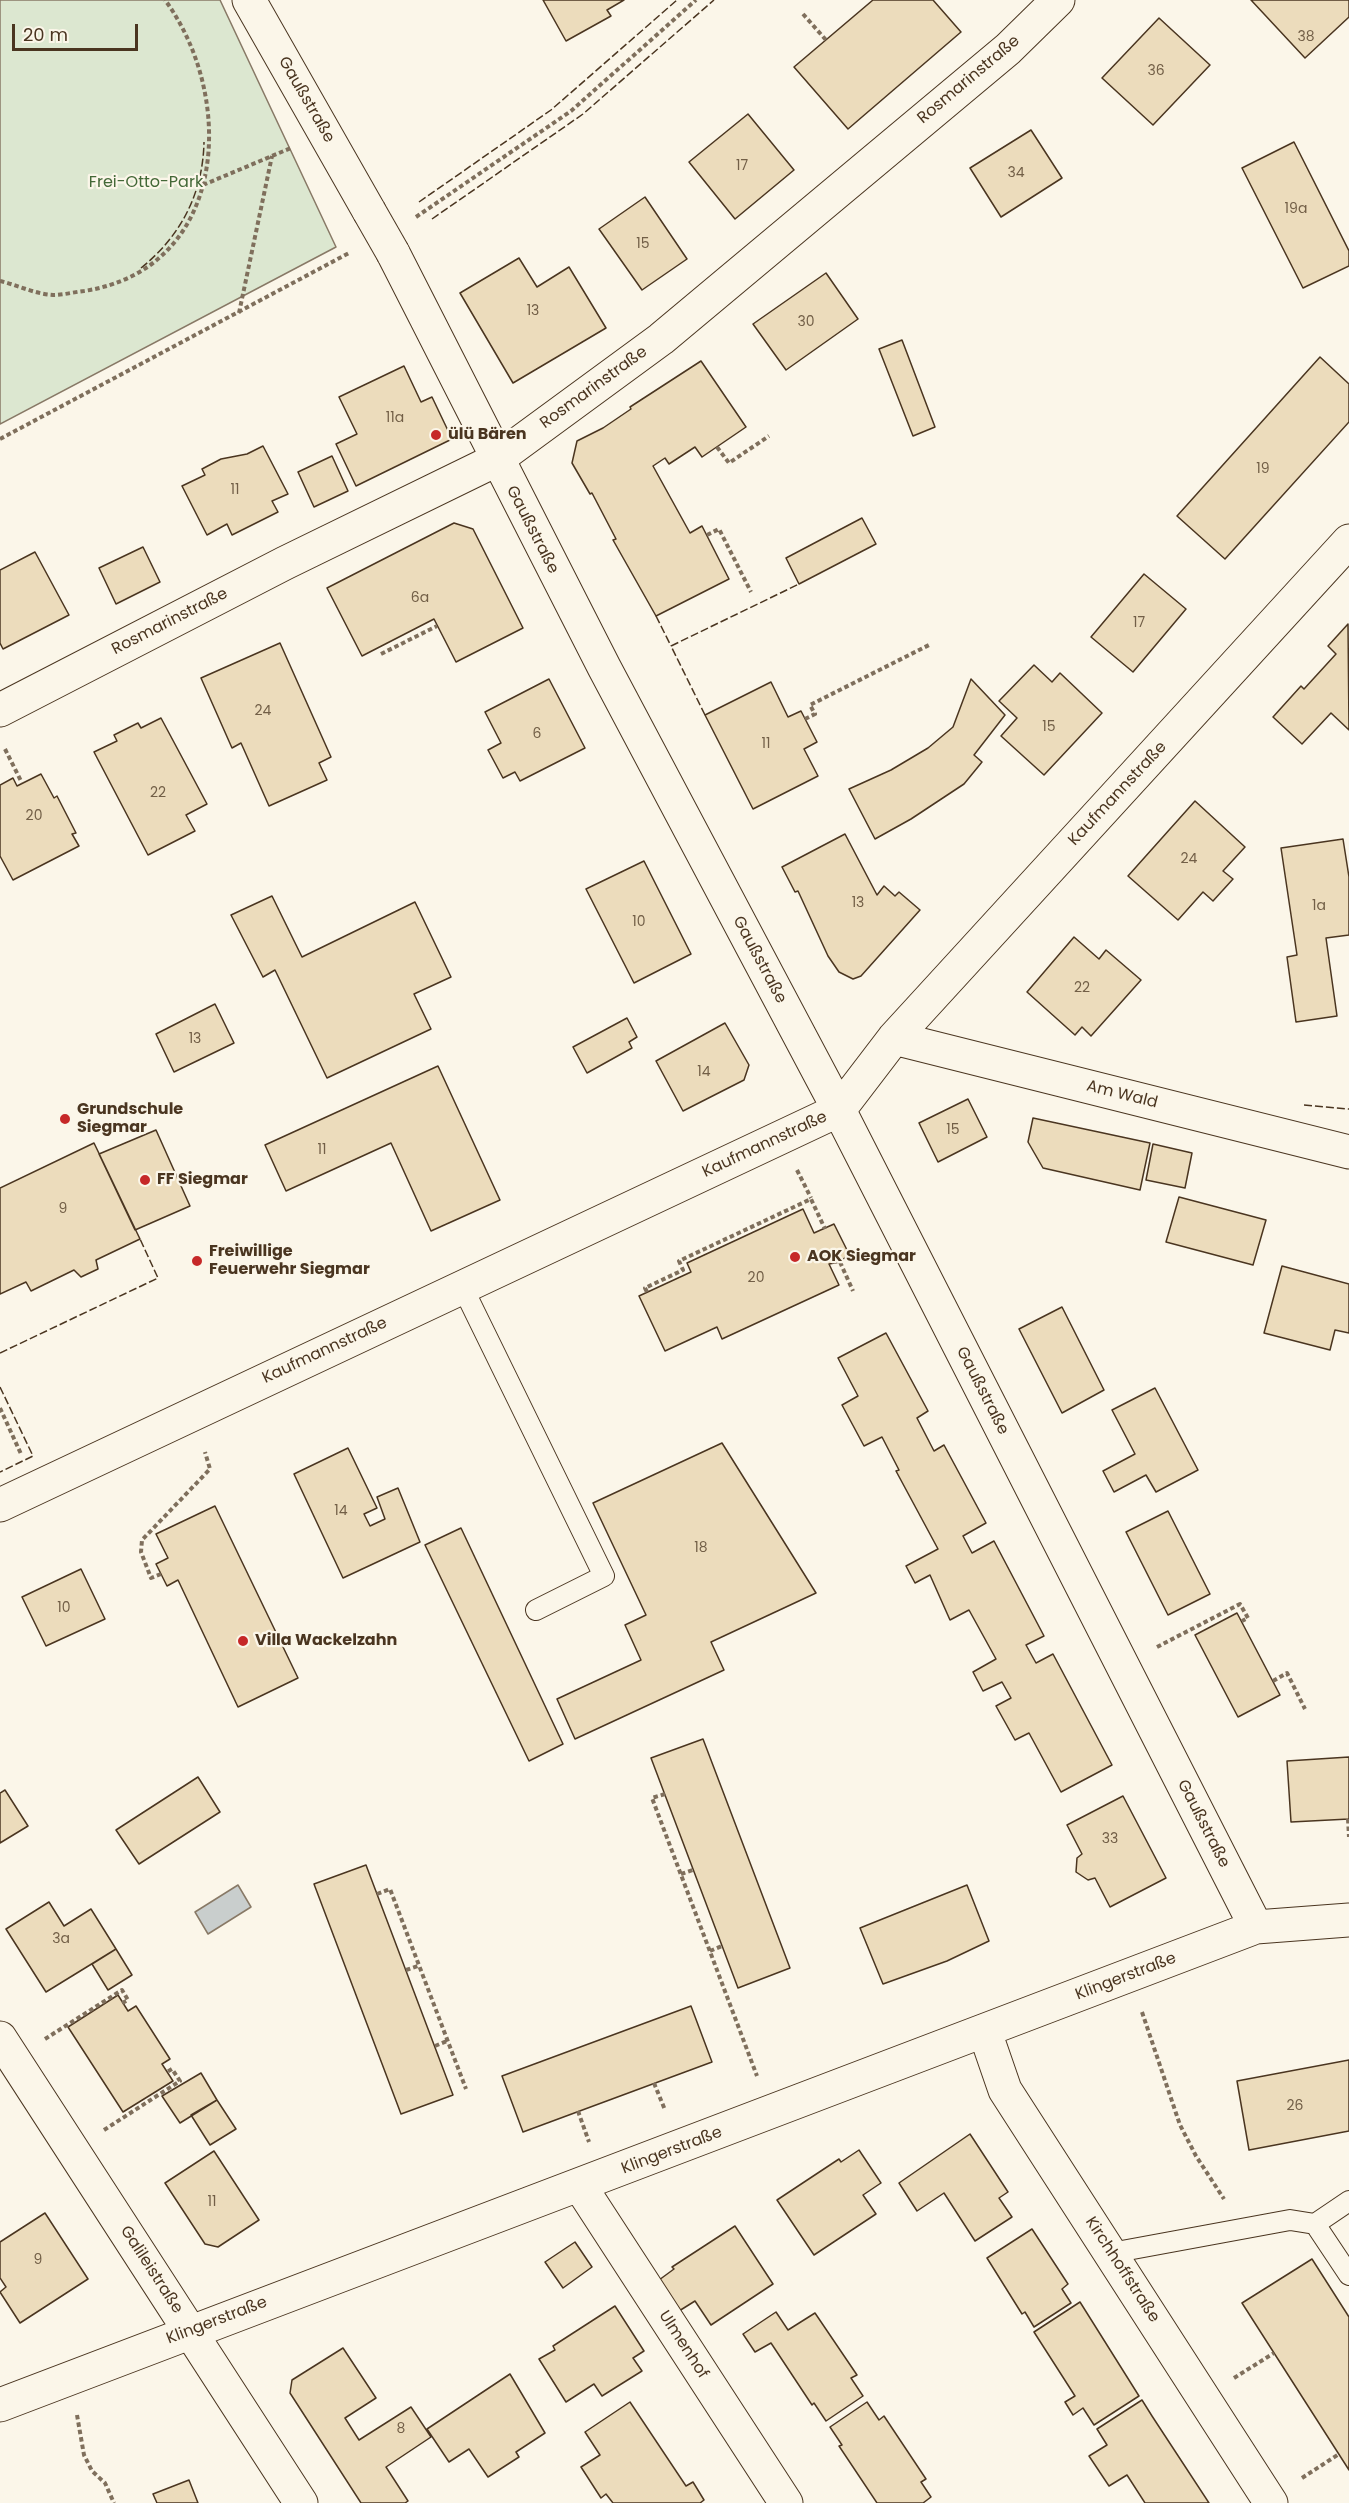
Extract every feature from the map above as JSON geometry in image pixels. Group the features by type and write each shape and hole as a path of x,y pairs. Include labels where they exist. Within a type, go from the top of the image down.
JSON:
{"street":[{"name":"Gaußstraße","path":"249,0 393,253 496,460 839,1110 1256,1927"},
{"name":"Rosmarinstraße","path":"0,710 285,563 496,460 661,339 1008,49 1058,0"},
{"name":"Kaufmannstraße","path":"0,1505 839,1110 894,1038 1349,542"},
{"name":"Am Wald","path":"894,1038 1349,1152"},
{"name":"Klingerstraße","path":"0,2405 190,2330 579,2186 1256,1927 1349,1920"},
{"name":"Kirchhoffstraße","path":"985,2032 1005,2090 1270,2501"},
{"name":"Galileistraße","path":"0,2038 301,2503"},
{"name":"Ulmenhof","path":"579,2186 786,2503"}],"lane":[{"path":"462,1286 604,1576 537,1610"},
{"path":"1111,2253 1290,2220 1314,2224 1349,2201"},
{"path":"1314,2224 1349,2275"}],"path":[{"path":"0,281 54,295 100,288 140,272 162,258 194,213 208,162 208,134 202,82 192,49 165,0"},
{"path":"419,215 571,111 696,0"},
{"path":"803,14 826,40"},
{"path":"203,185 325,133"},
{"path":"239,313 272,156"},
{"path":"0,439 334,261"},
{"path":"717,447 729,464 769,436"},
{"path":"707,535 719,530 751,592"},
{"path":"381,654 437,626"},
{"path":"805,719 815,714 810,705 929,645"},
{"path":"6,752 22,783"},
{"path":"805,1189 825,1228"},
{"path":"647,1292 645,1288 683,1270 679,1260 811,1199"},
{"path":"840,1262 854,1291"},
{"path":"0,1408 37,1488"},
{"path":"161,1574 151,1578 141,1552 142,1539 210,1469 207,1456 188,1416"},
{"path":"1121,1665 1240,1604 1248,1618 1242,1621"},
{"path":"1273,1681 1287,1673 1305,1708"},
{"path":"665,1794 652,1798 771,2113"},
{"path":"1348,1819 1349,1837"},
{"path":"681,1874 693,1870"},
{"path":"377,1894 390,1889 466,2089"},
{"path":"710,1951 722,1946"},
{"path":"406,1970 418,1966"},
{"path":"52,2035 122,1990 128,2000 122,2003"},
{"path":"1142,2011 1180,2124 1196,2156 1244,2229"},
{"path":"435,2046 447,2042"},
{"path":"111,2126 180,2081 172,2069 167,2072"},
{"path":"1203,2398 1274,2353"},
{"path":"64,2379 76,2415 84,2455 92,2471 105,2483 114,2503"},
{"path":"1270,2501 1339,2454"}],"green space":[{"name":"Frei-Otto-Park","path":"0,0 220,0 336,247 0,424"}],"shaded area":[{"path":"238,1885 251,1907 208,1934 195,1912"}],"building":[{"path":"543,0 624,0 607,10 611,16 566,41"},
{"path":"873,0 933,0 961,32 848,129 794,67"},
{"path":"1251,0 1349,0 1349,17 1305,58"},
{"path":"1159,18 1210,65 1153,125 1102,78"},
{"path":"748,114 794,170 735,219 689,162"},
{"path":"1031,130 1062,178 1001,217 970,168"},
{"path":"1294,142 1349,251 1349,266 1303,288 1242,168"},
{"path":"645,197 687,259 642,290 599,229"},
{"path":"519,258 537,287 569,267 606,328 513,383 460,293"},
{"path":"826,273 858,319 786,370 753,324"},
{"path":"902,340 935,427 913,436 879,349"},
{"path":"1320,357 1349,384 1349,422 1225,559 1177,516"},
{"path":"701,361 746,427 702,457 695,447 669,464 665,458 653,466 690,533 702,526 729,579 656,616 613,540 616,539 592,493 590,494 572,463 577,441 603,428 631,409 630,407"},
{"path":"404,366 421,402 432,397 452,439 356,486 336,444 357,434 339,397"},
{"path":"263,446 288,494 272,501 278,512 232,535 227,524 207,535 182,486 205,475 202,469 221,459 247,454"},
{"path":"332,456 348,491 314,507 298,472"},
{"path":"862,518 876,544 799,584 786,558"},
{"path":"454,523 473,529 523,628 456,662 434,619 362,656 327,588"},
{"path":"143,547 160,582 116,604 99,568"},
{"path":"35,552 69,615 3,649 0,643 0,570"},
{"path":"1144,574 1186,609 1133,672 1091,637"},
{"path":"1348,624 1349,730 1331,713 1302,744 1273,717 1301,686 1304,689 1336,654 1328,646"},
{"path":"280,643 331,757 319,763 327,780 269,806 241,743 232,748 201,678"},
{"path":"1034,665 1052,682 1060,673 1102,713 1044,775 1001,736 1017,718 999,701"},
{"path":"549,679 585,748 520,781 515,772 503,778 488,750 501,743 485,712"},
{"path":"971,679 1005,715 974,755 982,762 964,784 911,819 875,839 849,789 891,770 928,748 953,727"},
{"path":"771,682 788,717 801,711 817,742 804,749 818,776 753,809 705,715"},
{"path":"161,718 207,804 186,815 195,831 148,855 94,752 117,741 114,735 138,723 141,728"},
{"path":"41,774 54,798 57,796 76,833 72,834 79,846 13,880 0,856 0,785 13,778 17,786"},
{"path":"1195,801 1245,847 1223,871 1233,879 1213,901 1203,892 1178,920 1128,876"},
{"path":"845,834 877,895 884,886 895,896 899,892 920,910 861,976 853,979 839,972 828,956 798,891 795,892 782,867"},
{"path":"1343,839 1349,877 1349,935 1326,938 1337,1016 1296,1022 1287,957 1297,955 1281,848"},
{"path":"644,861 691,954 634,983 586,889"},
{"path":"272,896 302,957 415,902 451,977 414,994 431,1029 327,1078 275,970 263,977 231,915"},
{"path":"1074,937 1099,959 1106,950 1141,980 1091,1036 1082,1027 1075,1035 1027,992"},
{"path":"215,1004 234,1043 174,1072 156,1034"},
{"path":"627,1018 637,1037 629,1042 632,1048 587,1073 573,1047"},
{"path":"725,1023 749,1065 744,1080 683,1111 656,1061"},
{"path":"438,1066 500,1200 431,1231 391,1143 286,1191 265,1145"},
{"path":"968,1099 987,1137 938,1162 919,1123"},
{"path":"1033,1118 1150,1143 1140,1190 1043,1168 1028,1142"},
{"name":"FF Siegmar","path":"156,1130 190,1206 135,1230 99,1154"},
{"path":"94,1143 140,1239 96,1260 98,1269 81,1277 74,1270 31,1291 26,1282 0,1294 0,1188"},
{"path":"1153,1144 1192,1153 1185,1188 1146,1180"},
{"path":"1179,1197 1266,1220 1253,1265 1166,1242"},
{"path":"803,1209 814,1233 834,1224 849,1254 840,1262 829,1264 839,1285 722,1339 717,1327 665,1351 639,1296 691,1272 687,1263"},
{"path":"1282,1266 1349,1284 1349,1333 1335,1330 1330,1350 1264,1333"},
{"path":"1062,1307 1104,1390 1062,1413 1019,1329"},
{"path":"886,1333 928,1411 917,1418 934,1451 944,1445 986,1523 963,1536 972,1553 994,1541 1044,1636 1026,1645 1036,1663 1053,1654 1112,1765 1061,1792 1029,1733 1015,1740 996,1706 1011,1698 1002,1682 983,1691 973,1672 996,1659 969,1610 950,1620 930,1575 915,1583 906,1566 938,1549 896,1471 899,1470 882,1437 864,1446 842,1405 858,1396 838,1358"},
{"path":"1155,1388 1198,1470 1156,1492 1146,1475 1114,1492 1103,1471 1135,1454 1112,1410"},
{"path":"722,1443 816,1593 711,1642 724,1670 575,1739 557,1699 641,1660 625,1625 646,1615 593,1503"},
{"path":"348,1448 377,1508 364,1514 370,1526 385,1519 377,1497 398,1488 420,1542 343,1578 294,1474"},
{"path":"215,1506 298,1678 238,1707 178,1580 167,1586 156,1564 168,1558 156,1534"},
{"path":"1168,1511 1210,1594 1168,1615 1126,1532"},
{"path":"461,1528 563,1744 529,1761 425,1545"},
{"path":"81,1569 105,1619 46,1646 22,1597"},
{"path":"1237,1613 1280,1695 1238,1717 1195,1635"},
{"path":"703,1739 790,1968 738,1988 651,1758"},
{"path":"1349,1757 1349,1819 1291,1822 1287,1761"},
{"path":"198,1777 220,1812 139,1864 116,1830"},
{"path":"5,1790 28,1826 0,1843 0,1793"},
{"path":"1123,1796 1166,1878 1110,1907 1095,1878 1088,1880 1076,1872 1077,1858 1082,1854 1067,1825"},
{"path":"366,1865 453,2095 401,2114 314,1884"},
{"path":"967,1885 989,1941 947,1961 883,1984 860,1928"},
{"path":"49,1902 64,1926 91,1909 116,1949 46,1992 6,1929"},
{"path":"116,1949 132,1975 108,1990 92,1964"},
{"path":"118,1995 128,2011 136,2006 170,2059 162,2064 173,2081 123,2112 68,2027"},
{"path":"691,2006 712,2062 523,2132 502,2076"},
{"path":"1349,2060 1349,2131 1249,2150 1237,2081"},
{"path":"201,2073 217,2100 180,2123 162,2096"},
{"path":"217,2100 236,2129 210,2145 191,2115"},
{"path":"970,2134 1008,2192 999,2198 1012,2217 975,2241 944,2193 917,2211 899,2183"},
{"path":"859,2150 881,2183 863,2195 876,2214 814,2255 777,2200 839,2159 841,2162"},
{"path":"214,2151 259,2220 218,2247 205,2244 165,2183"},
{"path":"45,2213 88,2279 20,2323 0,2292 6,2287 0,2278 0,2242"},
{"path":"735,2226 773,2284 711,2325 695,2301 679,2311 659,2280 674,2269 672,2267"},
{"path":"1032,2229 1068,2284 1062,2289 1071,2303 1034,2327 1025,2312 1022,2314 987,2258"},
{"path":"575,2242 592,2267 563,2288 545,2262"},
{"path":"1312,2259 1349,2317 1349,2470 1242,2303"},
{"path":"1080,2302 1139,2396 1094,2425 1083,2408 1073,2415 1065,2402 1075,2396 1034,2332"},
{"path":"615,2306 644,2351 633,2358 642,2371 602,2396 594,2384 566,2402 539,2359 555,2350 553,2346"},
{"path":"776,2312 788,2330 815,2313 857,2375 851,2378 863,2396 826,2421 814,2403 812,2405 771,2343 755,2352 743,2334"},
{"path":"343,2348 376,2398 345,2418 359,2440 411,2407 431,2437 386,2467 408,2501 405,2503 361,2503 290,2393 292,2380"},
{"path":"510,2374 545,2433 516,2452 519,2457 488,2477 469,2449 449,2462 427,2429"},
{"path":"1142,2400 1209,2503 1145,2503 1127,2475 1109,2486 1089,2456 1107,2445 1097,2429"},
{"path":"630,2402 686,2486 693,2482 704,2500 700,2503 613,2503 606,2494 601,2498 581,2467 600,2455 585,2432"},
{"path":"867,2402 879,2420 884,2416 926,2479 921,2482 931,2497 923,2503 877,2503 839,2446 842,2445 830,2427"},
{"path":"189,2480 198,2503 157,2503 153,2494"}],"fence":[{"path":"419,202 551,110 677,0"},
{"path":"432,219 583,114 714,0"},
{"path":"141,268 168,242 187,212 199,179 204,142"},
{"path":"705,715 671,646 799,584"},
{"path":"656,616 671,646"},
{"path":"1304,1105 1349,1109"},
{"path":"0,1353 158,1278 140,1239"},
{"path":"0,1387 33,1456 0,1472"}],"place":[{"name":"ülü Bären","path":"436,435"},
{"name":"Grundschule Siegmar","path":"65,1119"},
{"name":"FF Siegmar","path":"145,1180"},
{"name":"AOK Siegmar","path":"795,1257"},
{"name":"Freiwillige Feuerwehr Siegmar","path":"197,1261"},
{"name":"Villa Wackelzahn","path":"243,1641"}]}
